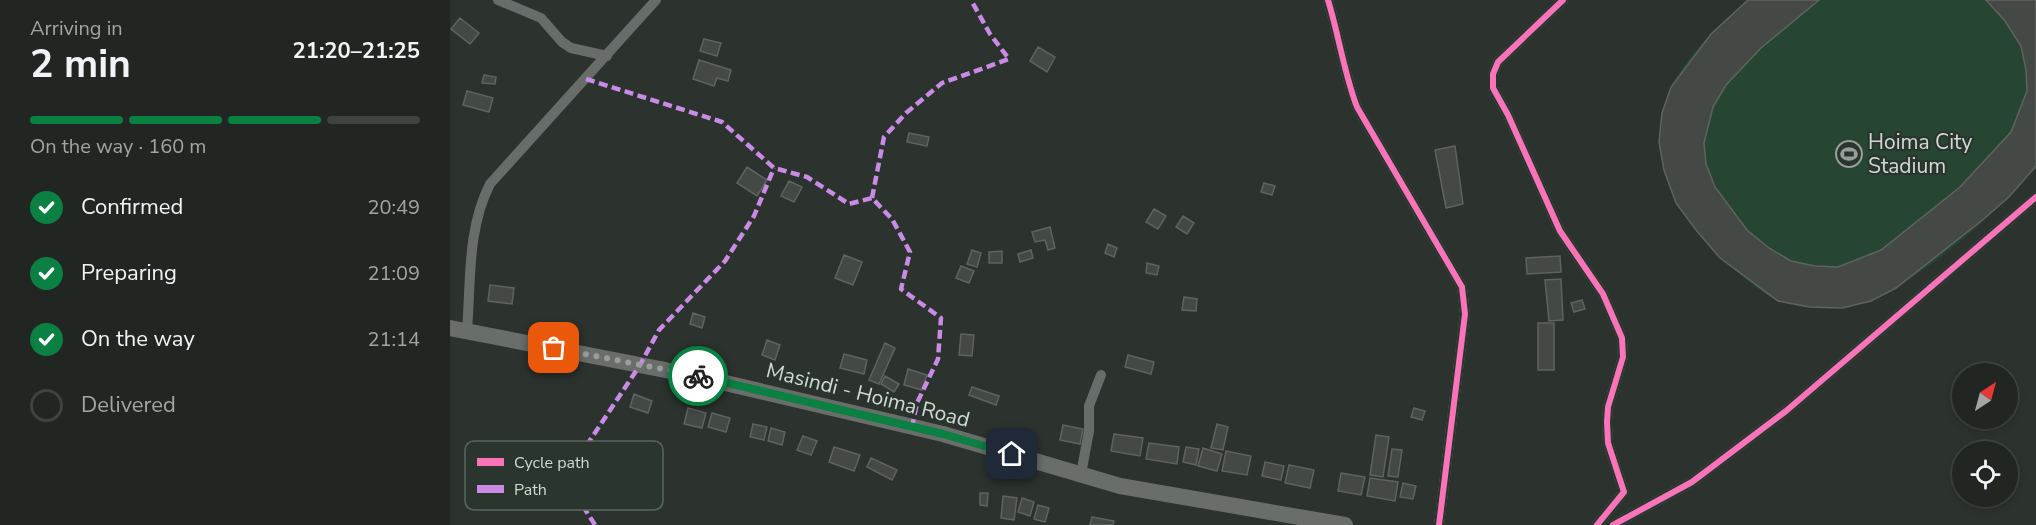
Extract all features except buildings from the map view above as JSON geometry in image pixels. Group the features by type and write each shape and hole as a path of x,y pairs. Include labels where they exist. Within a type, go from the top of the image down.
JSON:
{"main road":[{"name":"Masindi - Hoima Road","path":"450,328 691,375 943,434 1120,486 1345,525"}],"street":[{"path":"498,0 541,18 562,42 571,48 607,56"},
{"path":"467,330 474,227 490,184 656,0"},
{"path":"1328,0 1340,40 1348,83 1357,107 1462,287 1465,314 1439,525"},
{"path":"1563,0 1498,62 1493,74 1493,88 1508,115 1560,231 1603,294 1622,338 1623,357 1608,407 1606,422 1608,443 1624,485 1624,492 1597,525"},
{"path":"1613,525 1692,482 1786,411 2036,197"},
{"path":"1081,474 1089,431 1089,405 1101,375"}],"green space":[{"name":"Hoima City Stadium","path":"1748,0 2036,0 2036,166 1999,207 1974,230 1919,273 1891,290 1865,302 1834,309 1801,307 1773,299 1723,260 1691,224 1668,183 1659,138 1662,114 1675,80 1708,36"}],"marked path":[{"path":"872,198 884,137 906,113 942,83 1009,59 990,34 971,0"},
{"path":"586,79 722,122 774,168 807,177 849,204 872,198 892,219 910,252 901,289 941,318 938,359 917,403 912,427"},
{"path":"590,441 640,365 659,330 725,261 754,216 774,168"},
{"path":"585,510 595,525"}],"cycle path":[{"path":"1328,0 1357,107 1462,287 1465,314 1439,525"},
{"path":"1563,0 1498,62 1493,74 1493,88 1508,115 1560,231 1603,294 1622,338 1623,357 1608,407 1607,422 1608,443 1624,492 1597,525"},
{"path":"1613,525 1692,482 1786,411 2036,197"}],"way so far":[{"path":"554,348 698,376"}],"place":[{"name":"Hoima City Stadium","path":"1849,154"}],"route":[{"path":"698,376 816,406 943,434 1012,454"}]}
